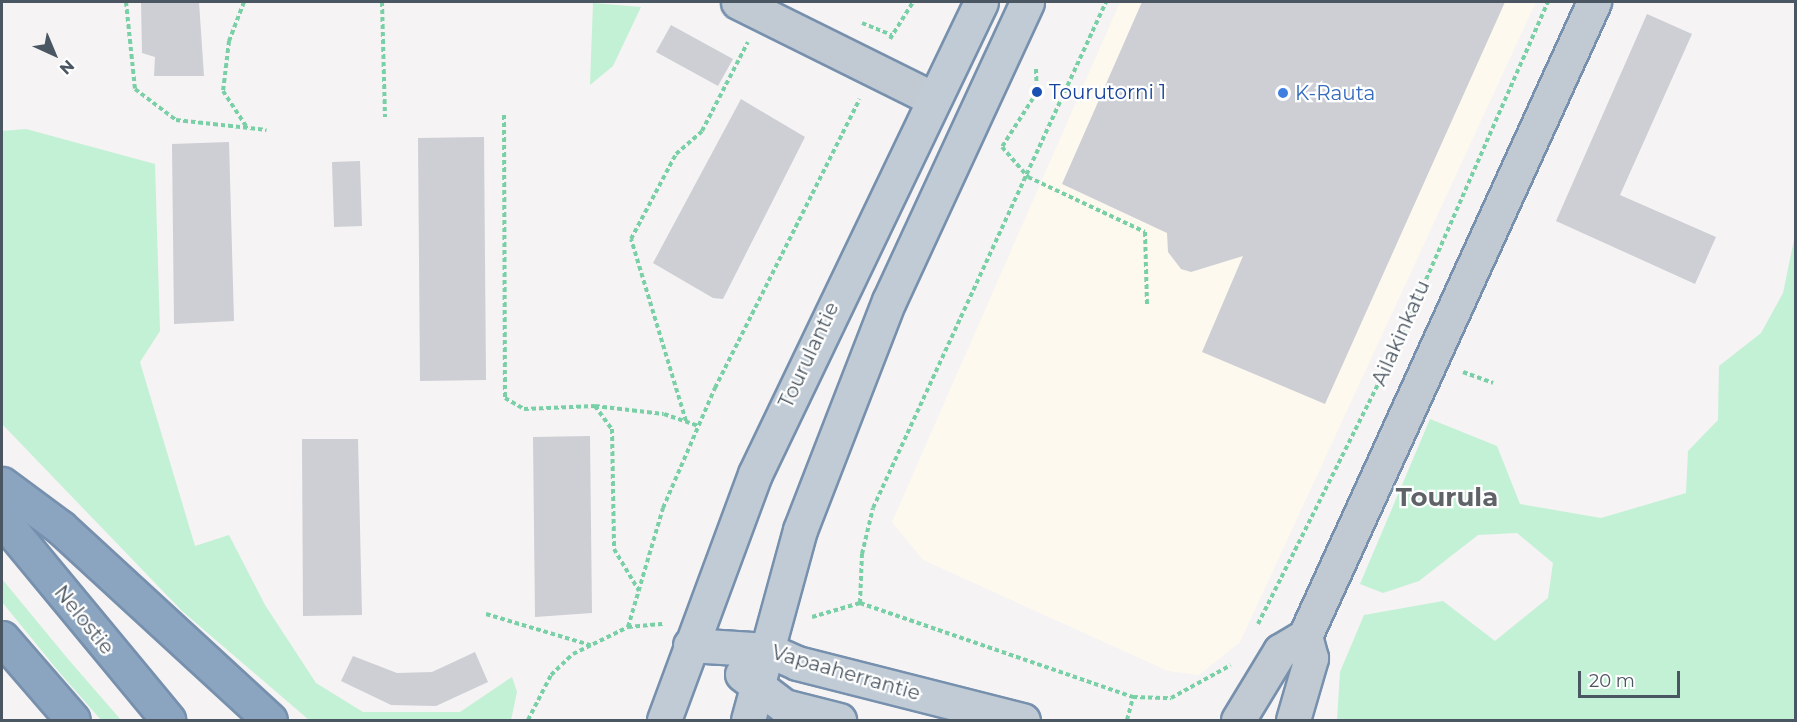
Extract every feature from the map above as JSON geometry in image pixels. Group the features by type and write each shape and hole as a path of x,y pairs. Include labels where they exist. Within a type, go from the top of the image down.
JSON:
{"highway":[{"path":"2,484 60,527 270,720"},
{"name":"Nelostie","path":"2,519 168,720"},
{"path":"2,638 73,720"}],"main road":[{"name":"Tourulantie","path":"664,720 755,474 931,98 981,2"},
{"path":"748,720 800,530 889,301 1028,2"},
{"name":"Vapaaherrantie","path":"690,645 768,650 797,663 1023,720"},
{"name":"Vapaaherrantie","path":"690,645 758,683 784,706 839,720"}],"street":[{"path":"738,2 931,98"},
{"name":"Ailakinkatu","path":"1305,636 1594,2"},
{"path":"1238,720 1280,651 1305,636 1311,658 1293,720"}],"path":[{"path":"126,2 135,89 176,120 248,130 266,130"},
{"path":"244,2 229,41 223,91 248,130"},
{"path":"382,2 385,117"},
{"path":"628,627 663,508 699,426 875,71 913,2"},
{"path":"860,603 862,554 873,508 1028,177 1106,2"},
{"name":"Ailakinkatu","path":"1256,627 1396,348 1548,2"},
{"path":"686,421 631,238 676,154 702,130 751,36"},
{"path":"1036,69 1037,92 1002,147 1028,177 1146,232 1147,305"},
{"path":"504,115 505,398 524,409 595,406 686,421 699,426"},
{"path":"595,406 612,429 614,549 639,591"},
{"path":"802,619 860,603 1133,697 1127,720"},
{"path":"486,614 590,645"},
{"path":"528,720 551,675 590,645 628,627 664,624"}],"shaded area":[{"path":"1120,2 1536,2 1240,642 1199,675 1168,671 923,560 892,522"}],"green space":[{"path":"593,3 641,7 613,66 590,85"},
{"path":"26,129 155,164 160,331 140,362 195,546 229,535 265,605 316,683 363,712 460,712 512,677 517,692 511,720 309,720 182,611 2,424 2,131"},
{"path":"1795,235 1795,720 1337,720 1340,672 1364,615 1443,601 1495,641 1548,598 1553,563 1517,533 1478,535 1419,581 1383,593 1360,584 1430,419 1497,446 1520,504 1601,518 1686,493 1688,451 1718,420 1719,366 1761,333 1783,293"},
{"path":"2,579 121,720 101,720 59,672 2,602"}],"building":[{"path":"141,2 199,2 204,76 154,76 155,57 142,53"},
{"name":"K-Rauta","path":"1142,2 1505,2 1325,404 1202,352 1243,256 1191,272 1181,269 1168,252 1167,233 1062,184"},
{"path":"1647,14 1692,34 1620,195 1716,237 1695,284 1556,221"},
{"path":"671,25 733,59 718,86 656,52"},
{"path":"741,99 805,137 723,299 713,298 653,263"},
{"path":"484,137 486,380 420,381 418,138"},
{"path":"229,142 234,321 174,324 172,144"},
{"path":"360,161 362,226 334,227 332,162"},
{"path":"590,436 592,613 535,617 533,437"},
{"path":"302,439 358,439 362,615 303,616"},
{"path":"475,652 488,682 436,706 391,705 341,681 353,656 397,673 432,672"}],"place":[{"name":"Tourutorni 1","path":"1037,92"},
{"name":"K-Rauta","path":"1283,93"}],"district":[{"name":"Tourula","path":"1447,498"}]}
